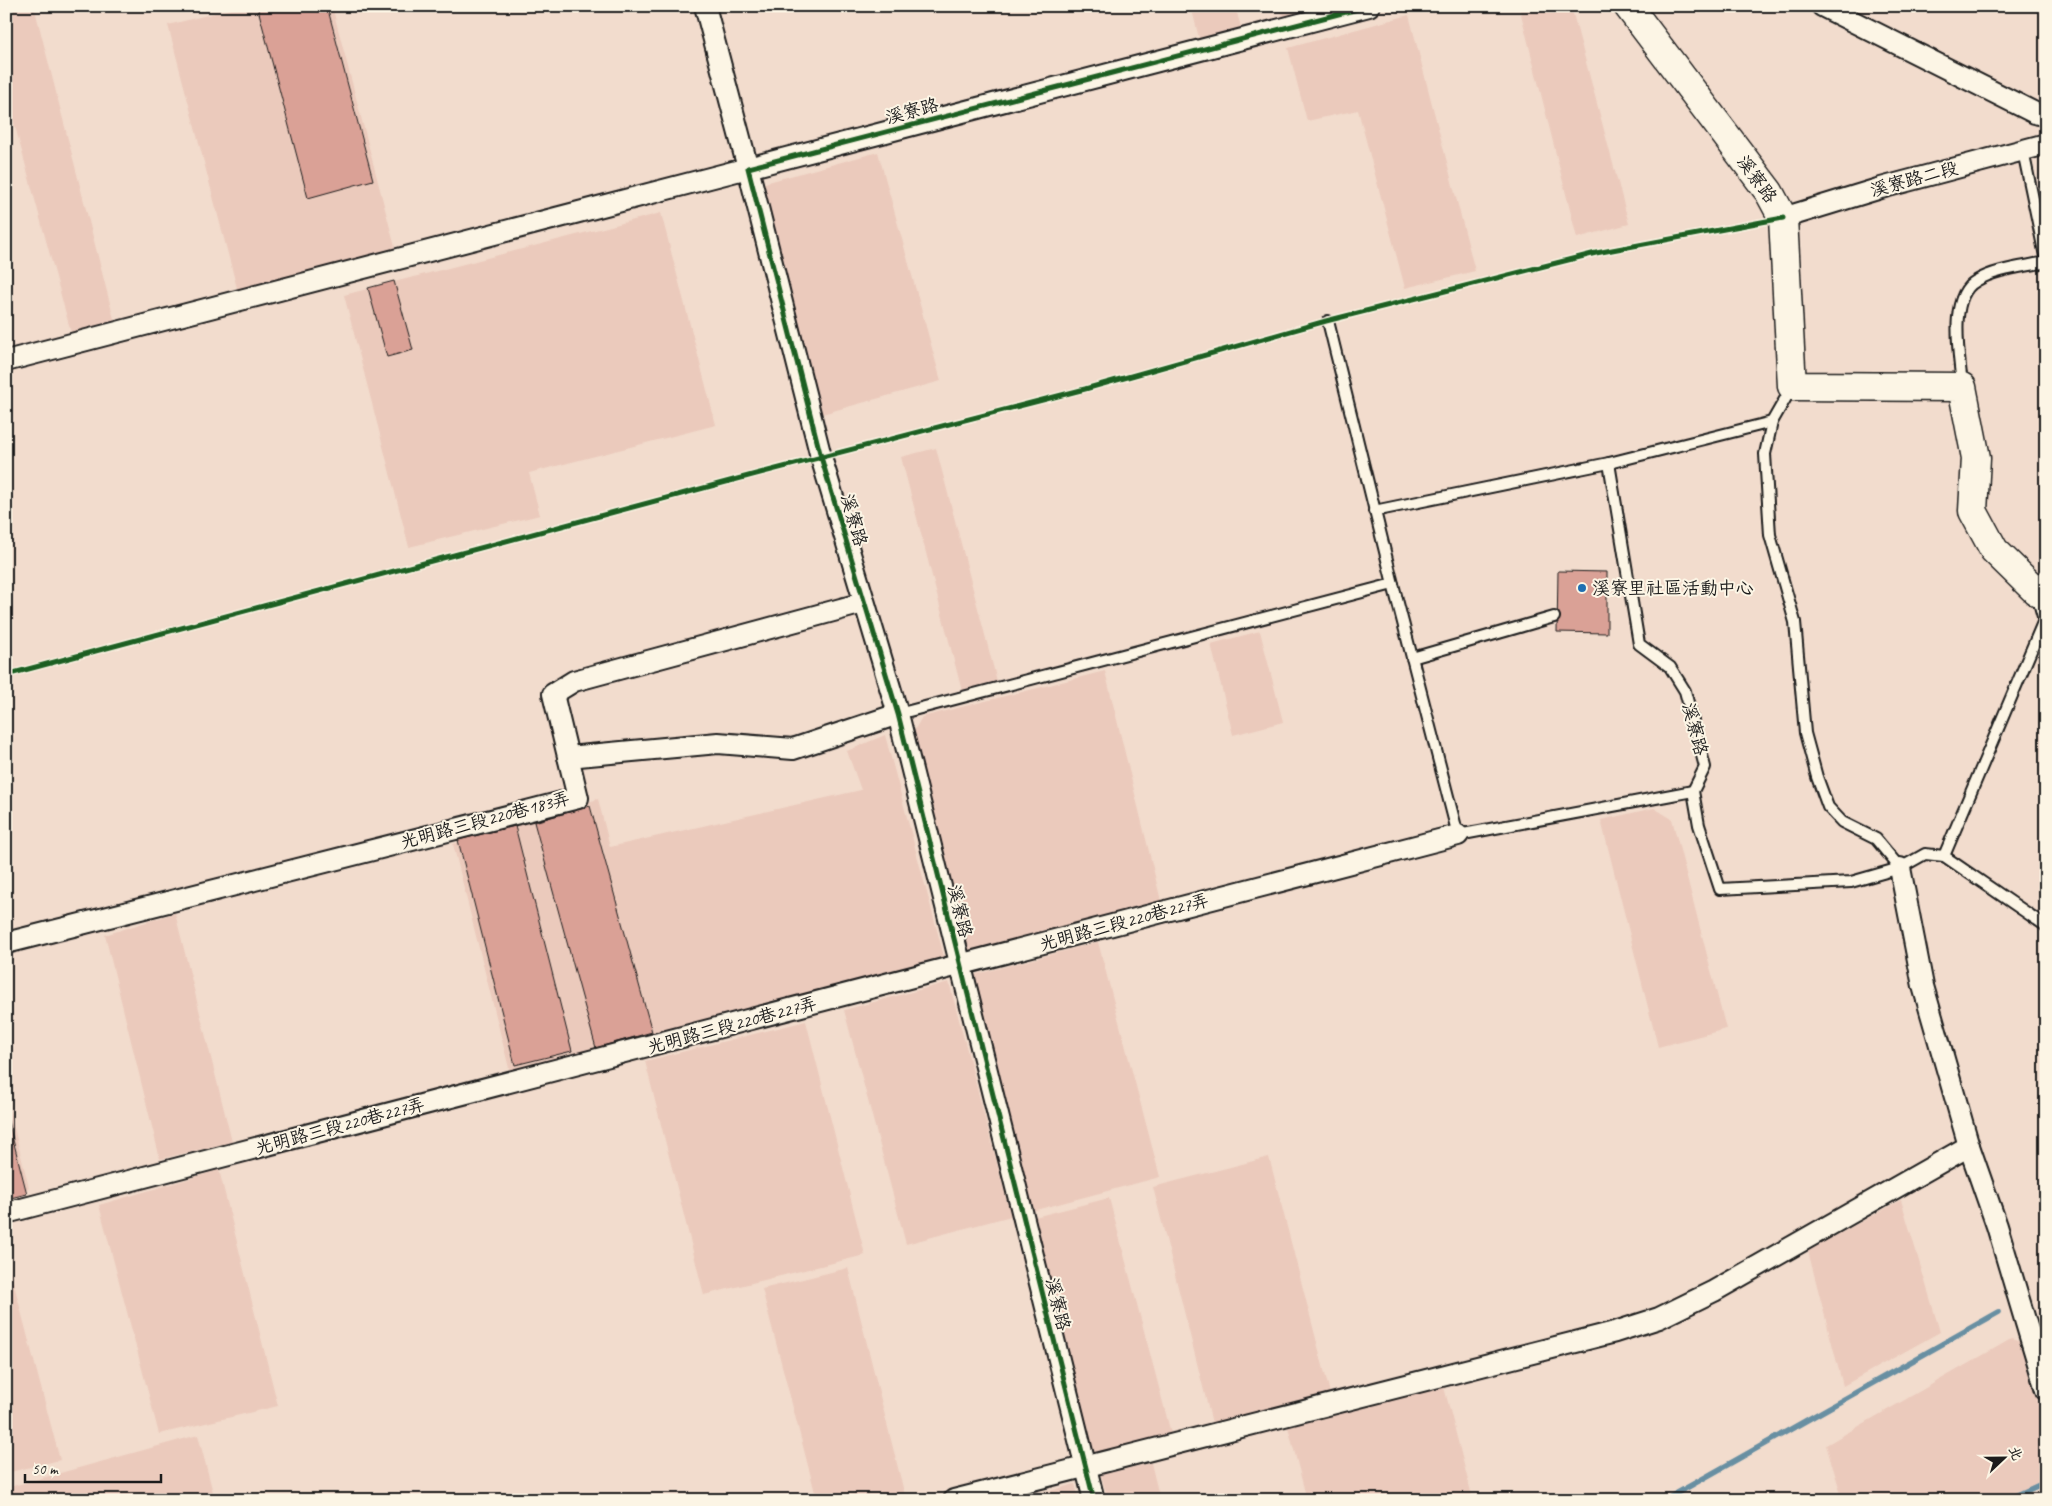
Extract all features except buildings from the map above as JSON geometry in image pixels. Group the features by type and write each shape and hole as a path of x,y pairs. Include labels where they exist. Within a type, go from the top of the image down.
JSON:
{"street":[{"path":"6,361 748,168 705,6"},
{"name":"溪寮路","path":"1094,1500 898,714 863,602 822,457 748,168 1369,6"},
{"name":"溪寮路","path":"1628,6 1769,192 1783,218 1792,386"},
{"path":"1822,6 2035,113 2046,116"},
{"name":"溪寮路二段","path":"1783,218 1880,188 2046,144"},
{"path":"1792,386 1962,387 1976,458 1973,511 1994,550 2041,588"},
{"name":"光明路三段220巷183弄","path":"6,943 578,798 553,694 574,681 863,602"},
{"path":"568,757 718,743 793,749 898,714"},
{"name":"光明路三段220巷227弄","path":"6,1213 1458,835"},
{"path":"1900,868 1923,986 1969,1146 1997,1226 2046,1390"},
{"path":"954,1500 1084,1465 1615,1332 1659,1318 1714,1291 1969,1146"}],"lane":[{"path":"1962,387 1957,312 1963,293 1974,281 1993,274 2046,262 2023,150"},
{"path":"1328,320 1374,511 1458,835 1693,791 1699,825 1720,888 1851,882 1900,868 1925,854 1944,856 2046,926"},
{"path":"1792,386 1772,422 1765,454 1770,535 1795,622 1805,733 1817,778 1828,807 1842,822 1876,839 1900,868"},
{"path":"1374,511 1610,463 1772,422"},
{"name":"溪寮路","path":"1610,463 1639,644 1670,667 1684,690 1692,715 1705,767 1693,791"},
{"path":"898,714 1393,584"},
{"path":"1944,856 2044,620 2041,588"},
{"path":"1412,658 1554,616"}],"shaded area":[{"path":"6,6 34,6 116,327 72,336 6,93"},
{"path":"243,6 332,6 396,251 238,292 168,25"},
{"path":"1191,6 1235,6 1243,34 1201,46"},
{"path":"1280,6 1339,6 1284,22"},
{"path":"1519,6 1571,6 1629,224 1577,238"},
{"path":"1409,15 1475,271 1405,288 1358,110 1307,121 1288,48"},
{"path":"878,152 941,381 815,416 761,184"},
{"path":"661,213 716,425 529,473 540,515 409,547 344,295"},
{"path":"936,448 997,681 962,691 901,457"},
{"path":"1260,631 1283,722 1233,735 1211,644"},
{"path":"1105,671 1162,905 974,953 953,939 907,743 922,717"},
{"path":"885,735 945,960 510,1072 453,844 598,799 610,847 861,790 847,751"},
{"path":"1654,808 1672,819 1726,1029 1658,1047 1601,820"},
{"path":"175,913 232,1142 160,1159 105,935"},
{"path":"1098,942 1160,1177 1028,1212 966,977"},
{"path":"949,982 1011,1216 906,1244 844,1010"},
{"path":"806,1021 865,1255 704,1295 645,1061"},
{"path":"6,1096 29,1188 6,1196"},
{"path":"1269,1157 1331,1397 1213,1427 1153,1187"},
{"path":"219,1170 278,1406 159,1434 99,1205"},
{"path":"1109,1198 1172,1437 1093,1458 1031,1218"},
{"path":"1901,1200 1940,1332 1843,1386 1808,1251"},
{"path":"6,1254 60,1460 6,1473"},
{"path":"848,1268 906,1500 817,1500 762,1289"},
{"path":"2011,1339 2021,1342 2046,1429 2046,1484 2010,1500 1843,1500 1826,1445"},
{"path":"1444,1387 1473,1500 1307,1500 1288,1427"},
{"path":"198,1435 215,1500 6,1500 6,1488"},
{"path":"1151,1463 1160,1500 1108,1500 1101,1475"},
{"path":"1075,1484 1079,1500 1018,1500"}],"waterway":[{"path":"1665,1500 1999,1312"},
{"path":"2006,1500 2046,1482"}],"cycle path":[{"path":"1094,1500 898,714 821,457 748,168 1369,6"},
{"path":"6,675 756,474 1085,389 1326,321 1596,253 1783,218"}],"place":[{"name":"溪寮里社區活動中心","path":"1582,588"}]}
